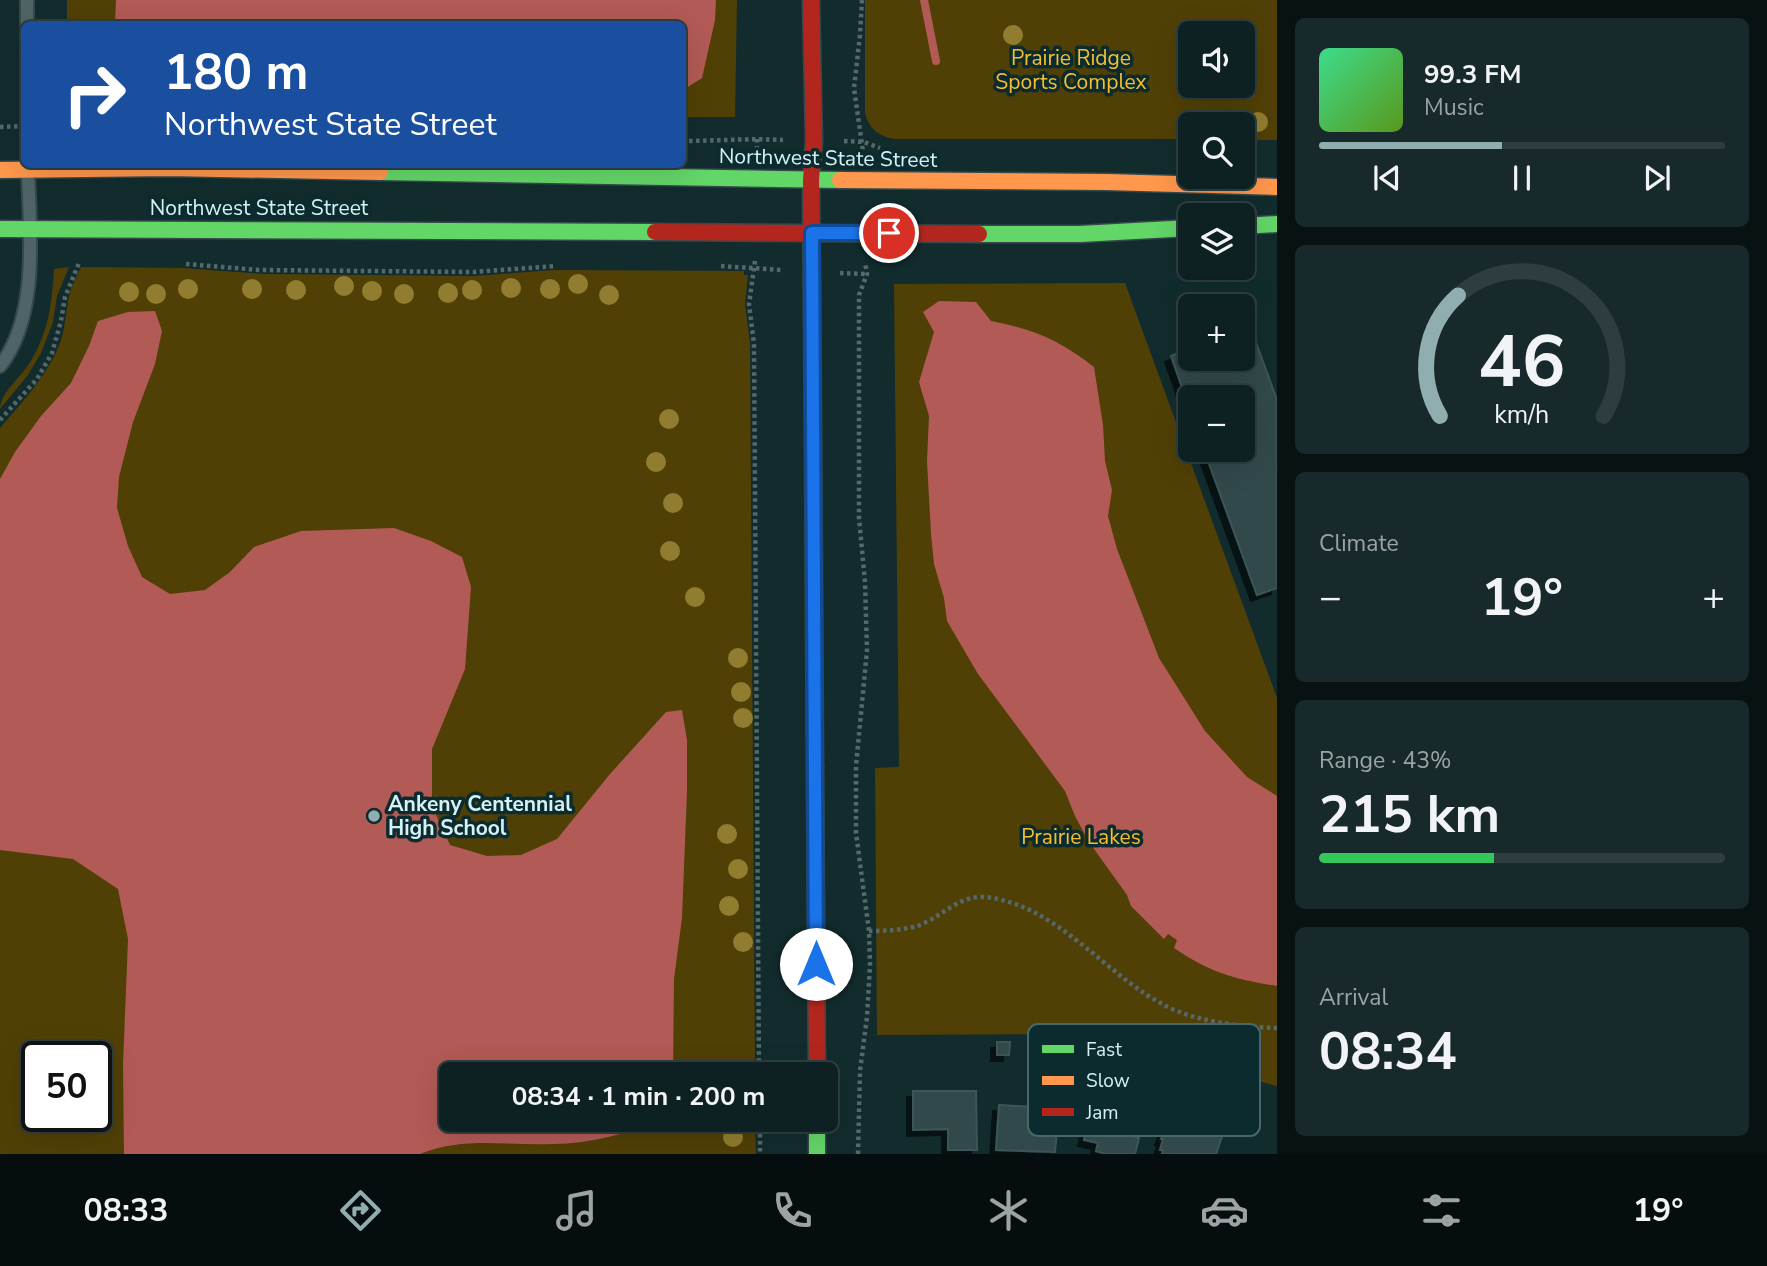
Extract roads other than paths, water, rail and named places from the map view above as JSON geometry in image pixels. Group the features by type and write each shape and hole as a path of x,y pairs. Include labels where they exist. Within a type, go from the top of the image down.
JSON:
{"main road":[{"path":"811,0 814,141 811,180 814,271 817,1062"},
{"name":"Northwest State Street","path":"0,170 21,167"},
{"name":"Northwest State Street","path":"184,168 1277,187"},
{"path":"1255,225 1277,224"},
{"name":"Northwest State Street","path":"0,229 1080,234 1178,230"},
{"path":"817,1132 817,1154"}],"lane":[{"path":"27,0 27,21"},
{"path":"0,366 11,352 27,298 30,229 28,168"}],"waterway":[{"path":"924,0 936,61"}],"place":[{"name":"Ankeny Centennial High School","path":"374,816"}],"park label":[{"name":"Prairie Ridge Sports Complex","path":"1071,70"},
{"name":"Prairie Lakes","path":"1081,837"}]}
